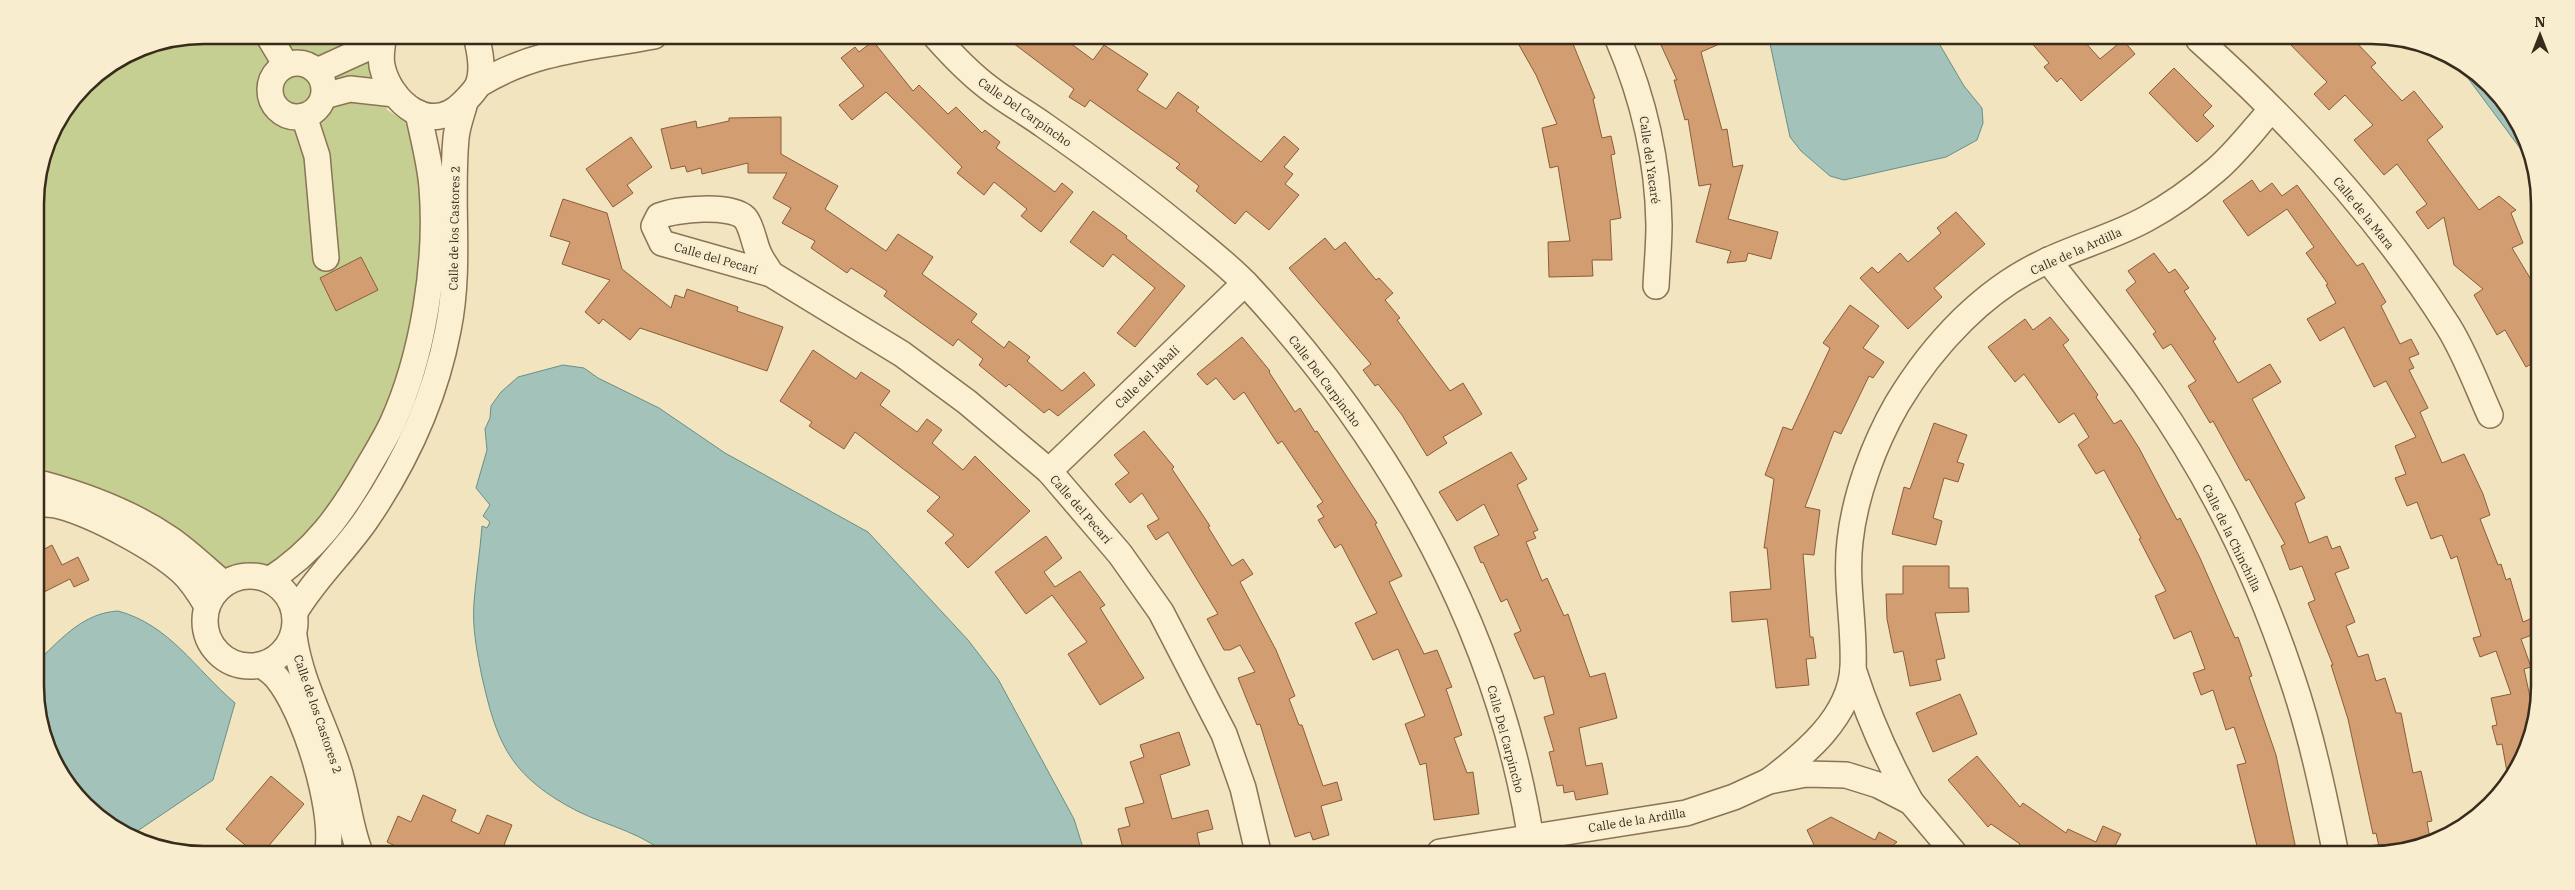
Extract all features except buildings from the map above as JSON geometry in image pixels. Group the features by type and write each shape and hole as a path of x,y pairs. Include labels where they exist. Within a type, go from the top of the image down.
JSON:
{"street":[{"path":"273,44 286,65"},
{"path":"317,71 363,50 372,44"},
{"path":"383,44 382,65 395,94 404,105 418,113 433,117 455,112 471,94 502,70 539,56 608,44"},
{"name":"Calle de los Castores 2","path":"358,846 338,768 320,714 299,667 294,624 308,589 334,561 366,520 394,474 412,441 441,365 454,290 456,146 481,56 478,44"},
{"name":"Calle Del Carpincho","path":"942,44 957,61 989,88 1121,180 1245,283 1300,347 1346,406 1393,473 1422,524 1451,582 1486,665 1508,736 1532,845"},
{"name":"Calle del Yacaré","path":"1620,44 1643,108 1654,169 1659,224 1656,286"},
{"name":"Calle de la Mara","path":"2203,44 2316,154 2404,264 2449,327 2490,415"},
{"path":"302,63 317,71 324,87 324,96 317,109 304,116 286,115 278,110 270,95 272,77 286,65 302,63"},
{"path":"324,96 350,89 368,89 395,94"},
{"name":"Calle de la Ardilla","path":"1948,846 1911,802 1888,762 1866,709 1853,669 1848,591 1850,540 1860,496 1876,448 1896,406 1920,368 1944,338 2007,283 2048,260 2145,220 2178,199 2217,169 2271,110"},
{"name":"Calle de los Castores 2","path":"269,580 304,555 338,517 392,425 409,378 428,294 433,210 428,158 418,113"},
{"path":"304,116 317,156 326,258"},
{"name":"Calle de la Chinchilla","path":"2048,260 2150,392 2212,494 2241,551 2292,676 2322,789 2334,846"},
{"name":"Calle del Pecarí","path":"771,274 902,354 967,402 1049,471 1120,554 1161,612 1224,734 1243,788 1257,846"},
{"name":"Calle del Jabalí","path":"1049,471 1245,283"},
{"path":"44,489 79,494 138,521 171,539 224,584"},
{"path":"44,493 59,506 75,511 119,532 182,571 195,585 207,606"},
{"path":"254,576 269,580 281,588 290,599 294,624 287,649 276,659 262,665 248,667 234,664 222,658 212,647 206,634 204,620 207,606 213,594 224,584 238,577 254,576"},
{"name":"Calle de los Castores 2","path":"262,665 277,678 293,703 311,750 330,822 328,846"},
{"name":"Calle de la Ardilla","path":"1519,846 1532,845 1686,812 1734,797 1769,781 1798,759 1835,716 1846,695 1853,669"},
{"name":"Calle de la Ardilla","path":"1769,781 1806,774 1846,775 1878,785 1911,802"}],"green space":[{"path":"204,44 376,44 387,110 404,121 415,136 425,250 409,356 348,486 309,538 268,569 224,569 48,473 44,466 44,194 49,163 56,143 60,133 77,107 98,84 115,71 133,60 163,49 183,45"}],"water":[{"path":"1770,44 1939,44 1964,86 1982,108 1983,123 1977,140 1946,157 1844,180 1830,176 1801,151 1790,137"},
{"path":"2466,76 2491,98 2504,115 2515,133 2522,151"},
{"path":"563,365 584,368 598,378 659,408 725,453 868,532 968,640 998,679 1074,819 1082,846 655,846 627,831 590,817 566,805 546,793 530,780 507,752 499,736 487,699 474,631 474,602 482,526 487,528 490,522 483,516 490,505 476,488 487,450 485,429 490,418 491,406 501,392 518,377"},
{"path":"118,611 153,626 181,650 235,703 213,780 137,831 107,813 91,799 71,775 60,757 52,737 44,696 44,655 84,621"}]}
